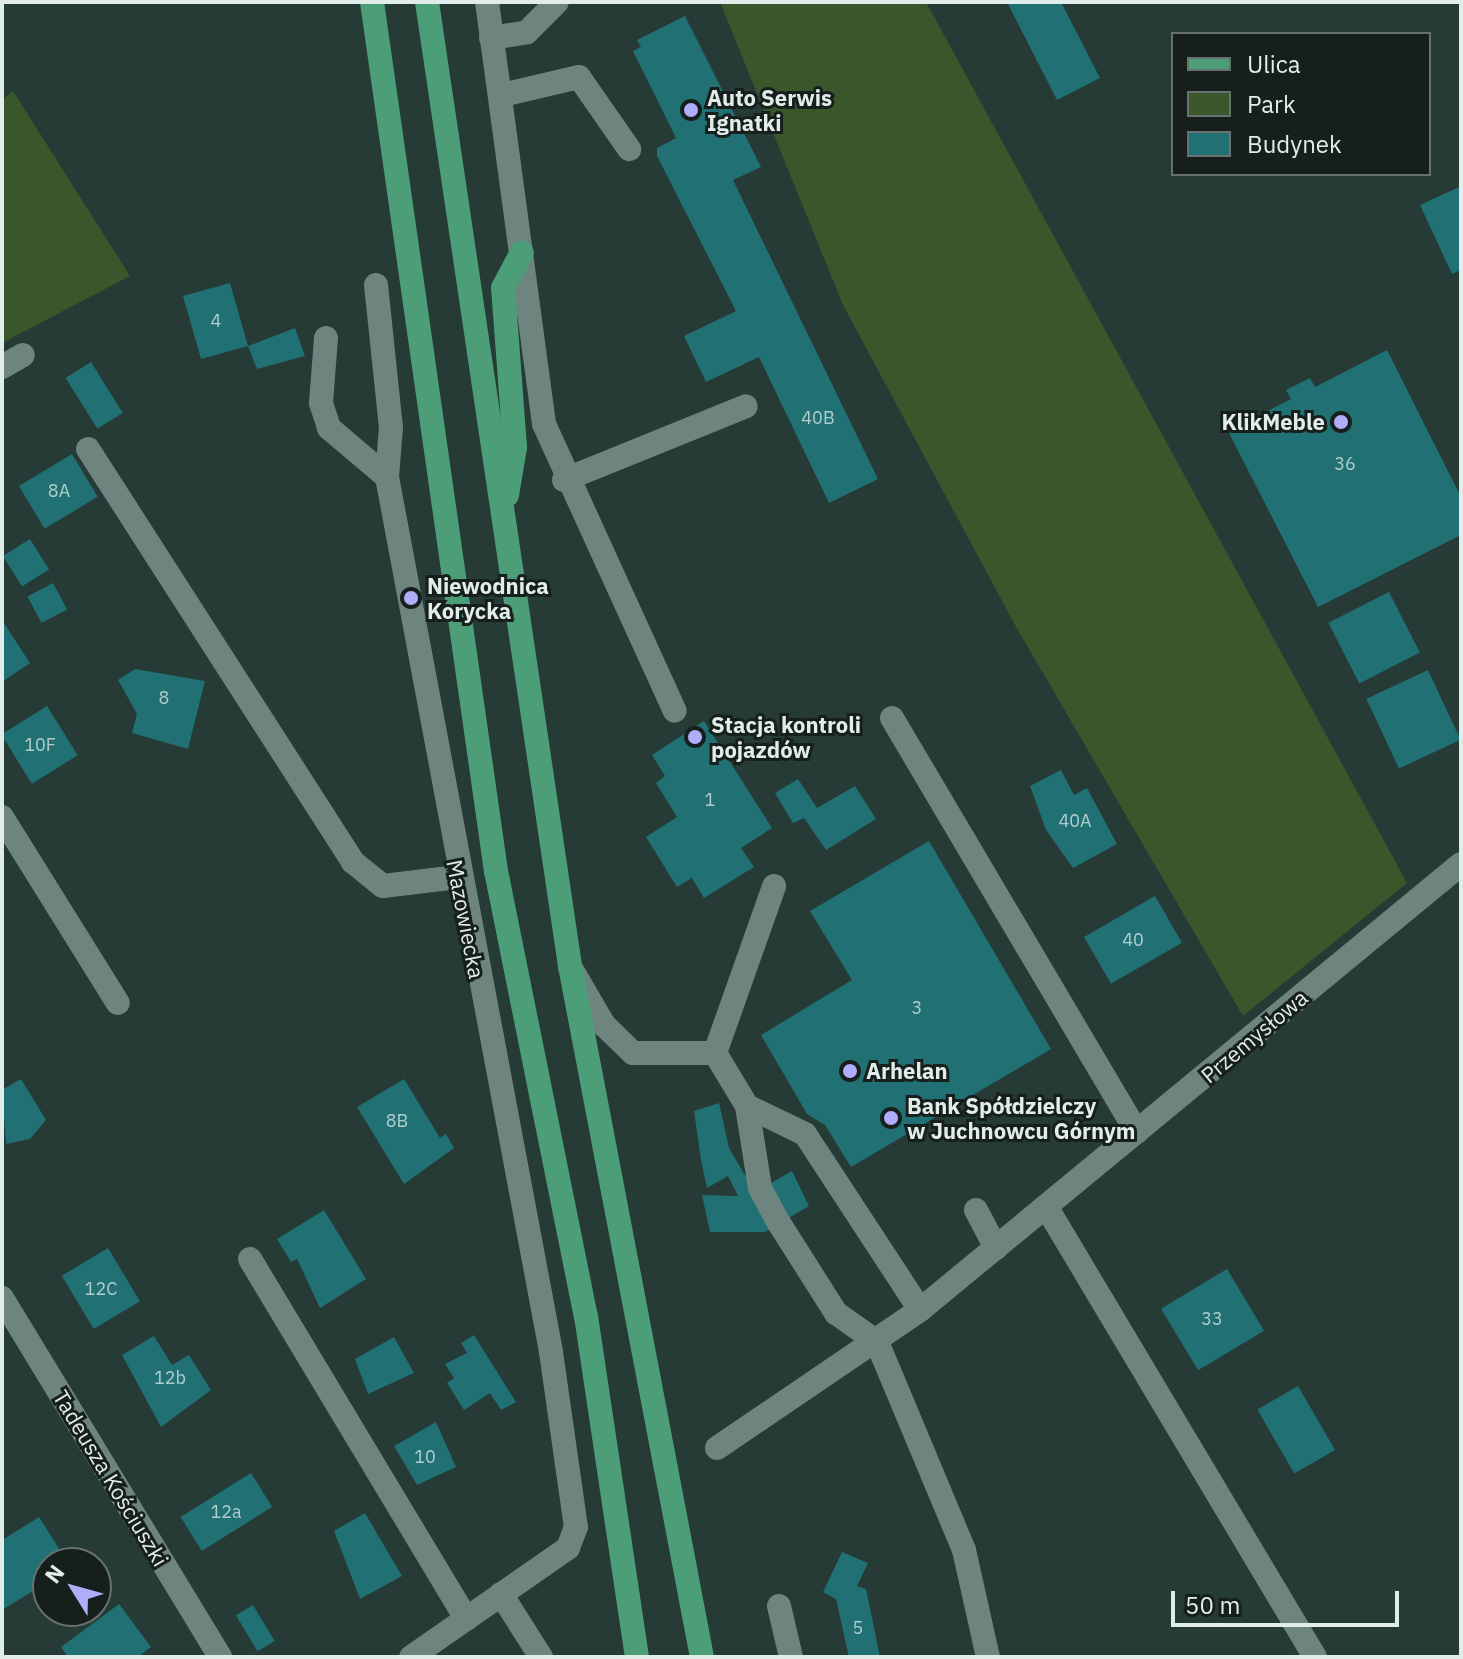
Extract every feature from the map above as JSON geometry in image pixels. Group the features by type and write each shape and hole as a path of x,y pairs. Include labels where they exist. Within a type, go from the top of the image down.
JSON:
{"main road":[{"path":"372,2 496,871 586,1316 637,1657"},
{"path":"427,2 570,966 702,1657"},
{"path":"503,517 515,447 503,288 522,253"}],"street":[{"path":"487,2 502,95 544,424 564,480 675,711"},
{"path":"491,38 527,32 557,2"},
{"path":"502,95 579,77 629,149"},
{"name":"Mazowiecka","path":"376,285 391,427 387,477 457,877 551,1352 575,1503 568,1548 501,1594"},
{"path":"326,338 321,403 329,428 387,477"},
{"path":"564,480 746,406"},
{"path":"88,449 353,862 383,886 457,877"},
{"path":"892,718 1137,1132"},
{"path":"2,817 118,1003"},
{"name":"Przemysłowa","path":"1047,1208 1461,864"},
{"path":"715,1053 774,886"},
{"path":"570,966 604,1025 633,1053 715,1053"},
{"path":"715,1053 747,1106 760,1188 773,1212 836,1313 877,1342 964,1550 988,1657"},
{"path":"747,1106 805,1134 920,1310"},
{"path":"717,1448 877,1342 1047,1208 1315,1657"},
{"path":"976,1210 996,1248"},
{"path":"250,1259 466,1619"},
{"name":"Tadeusza Kościuszki","path":"2,1298 220,1657"},
{"path":"414,1656 501,1594 541,1657"},
{"path":"779,1606 791,1657"}],"green space":[{"path":"720,2 926,2 1407,883 1243,1016 1015,625 843,305"},
{"path":"13,91 130,276 2,343 2,100"}],"building":[{"path":"1007,2 1061,2 1100,78 1057,100"},
{"path":"685,16 761,167 733,180 878,479 829,503 759,357 706,382 684,336 736,311 657,156 657,148 676,138 633,51 641,47 637,40"},
{"path":"1459,187 1461,270 1452,274 1420,205"},
{"path":"230,283 248,346 201,359 183,296"},
{"path":"295,328 305,356 257,369 248,346"},
{"path":"1387,350 1461,497 1461,535 1318,607 1228,431 1291,399 1286,390 1310,378 1315,387"},
{"path":"91,362 123,413 97,429 66,378"},
{"path":"72,454 98,497 45,529 19,486"},
{"path":"30,539 49,570 22,586 3,556"},
{"path":"53,583 67,609 41,623 27,597"},
{"path":"1389,592 1420,653 1359,683 1328,623"},
{"path":"2,620 30,663 2,682"},
{"path":"135,669 205,681 188,749 132,733 137,714 118,680"},
{"path":"1428,670 1461,740 1399,769 1366,699"},
{"path":"47,706 78,755 32,784 2,734"},
{"path":"704,721 772,828 741,848 754,867 704,898 692,878 677,887 646,837 677,817 656,783 665,776 652,755"},
{"path":"1061,770 1074,795 1087,788 1117,844 1073,868 1046,830 1030,786"},
{"path":"798,779 817,808 855,786 876,819 826,850 804,818 793,823 775,793"},
{"path":"929,841 1051,1049 851,1167 825,1125 807,1114 761,1035 852,980 810,911"},
{"path":"1155,896 1182,943 1111,984 1084,937"},
{"path":"21,1079 46,1120 30,1139 6,1144 2,1090"},
{"path":"404,1079 440,1138 446,1134 454,1148 404,1184 357,1107"},
{"path":"719,1103 729,1148 755,1192 792,1171 809,1206 765,1232 710,1232 702,1195 738,1196 728,1176 707,1188 701,1160 694,1111"},
{"path":"324,1210 366,1279 320,1308 297,1259 291,1262 277,1239"},
{"path":"108,1248 140,1301 94,1329 62,1276"},
{"path":"1227,1269 1264,1331 1198,1370 1161,1309"},
{"path":"474,1335 516,1402 501,1410 490,1393 464,1410 447,1383 454,1378 445,1364 467,1353 461,1343"},
{"path":"154,1336 172,1365 189,1355 211,1390 161,1427 122,1355"},
{"path":"394,1337 414,1373 368,1394 355,1359"},
{"path":"1298,1386 1335,1450 1294,1474 1257,1410"},
{"path":"436,1422 456,1467 417,1485 394,1446"},
{"path":"251,1473 272,1507 202,1551 181,1517"},
{"path":"365,1513 402,1576 360,1599 334,1531"},
{"path":"39,1517 58,1547 32,1547 32,1592 2,1610 2,1540"},
{"path":"842,1552 868,1563 857,1586 866,1589 880,1657 849,1657 836,1599 823,1592"},
{"path":"119,1604 151,1647 138,1657 68,1657 61,1647 88,1627 112,1627 112,1609"},
{"path":"253,1605 275,1641 257,1651 236,1615"}],"place":[{"name":"Auto Serwis Ignatki","path":"691,110"},
{"name":"KlikMeble","path":"1341,422"},
{"name":"Niewodnica Korycka","path":"411,598"},
{"name":"Stacja kontroli pojazdów","path":"695,737"},
{"name":"Arhelan","path":"850,1071"},
{"name":"Bank Spółdzielczy w Juchnowcu Górnym","path":"891,1118"}]}
